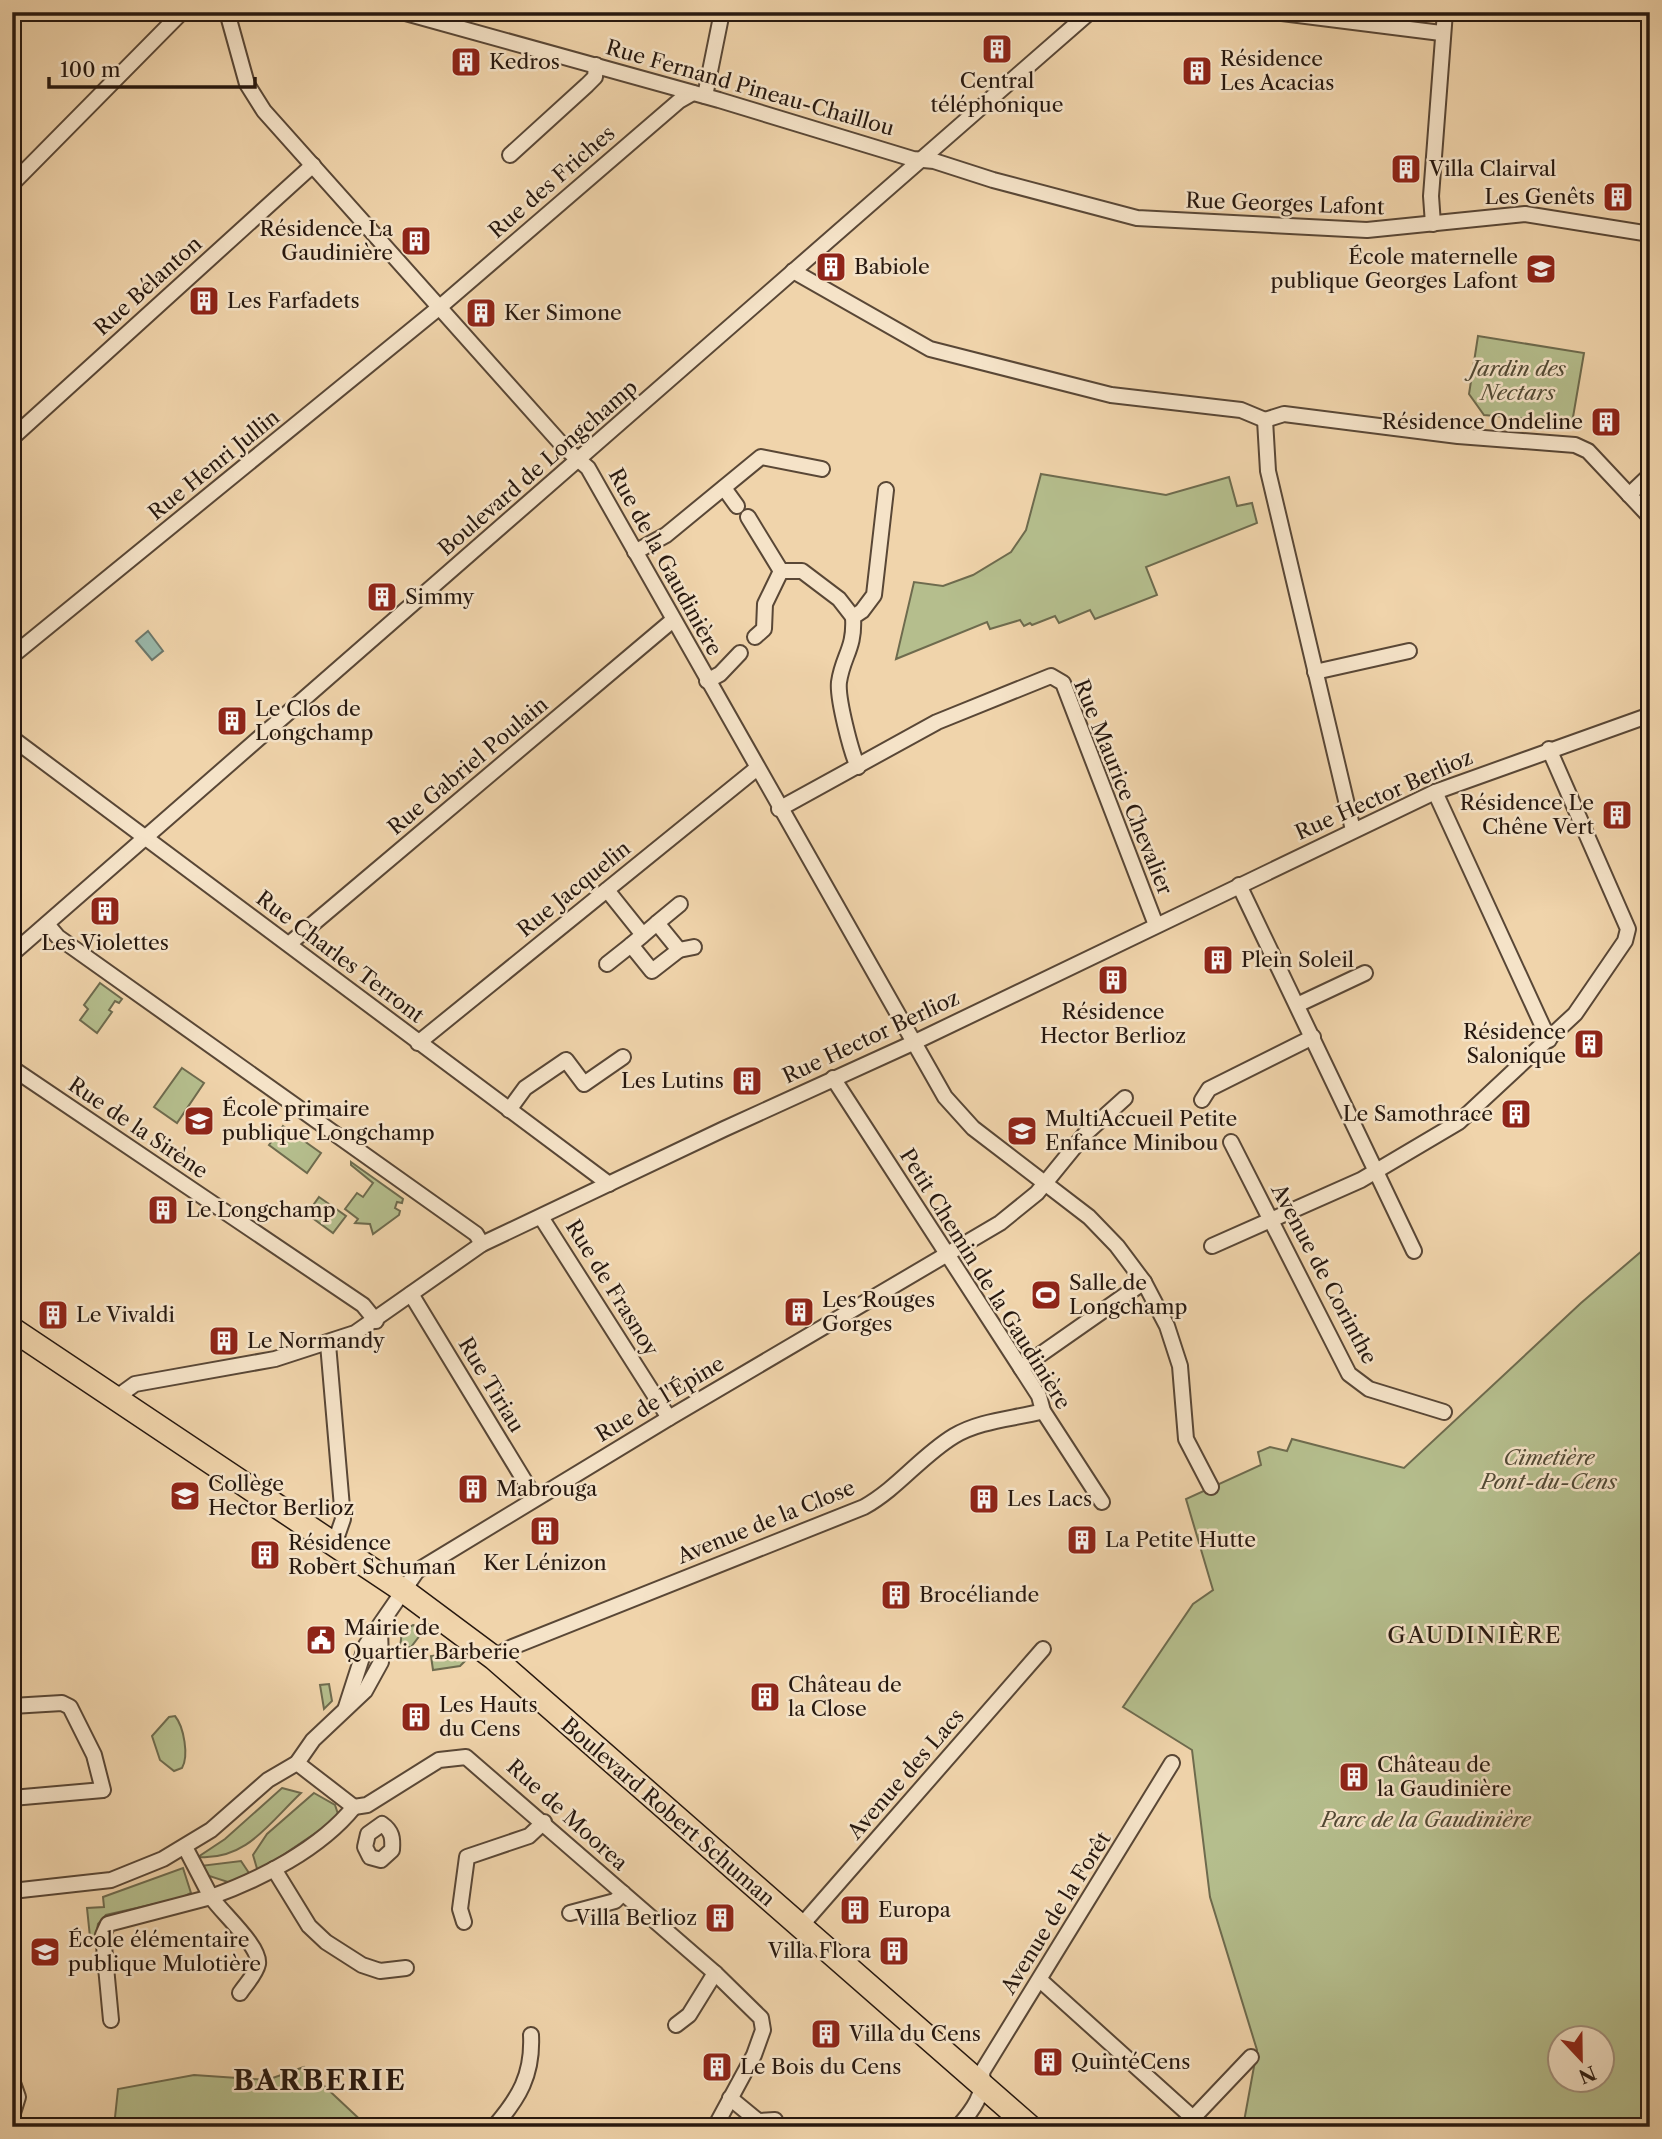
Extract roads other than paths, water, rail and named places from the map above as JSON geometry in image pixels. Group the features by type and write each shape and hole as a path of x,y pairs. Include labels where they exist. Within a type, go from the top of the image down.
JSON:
{"main road":[{"name":"Boulevard Robert Schuman","path":"12,1329 117,1396 404,1591 494,1658 1030,2127"}],"street":[{"path":"12,184 183,12"},
{"name":"Rue de la Gaudinière","path":"226,12 251,92 264,111 595,479 756,769 945,1097 960,1116 1099,1226 1144,1282 1167,1326 1180,1366 1186,1439 1210,1487"},
{"name":"Rue Fernand Pineau-Chaillou","path":"402,12 924,159"},
{"path":"699,95 722,12"},
{"name":"Boulevard de Longchamp","path":"12,954 580,461 1090,12"},
{"path":"1274,12 1441,33"},
{"path":"1433,224 1432,196 1441,33 1445,12"},
{"path":"510,155 594,78 596,65"},
{"name":"Rue des Friches","path":"441,306 679,101 699,95"},
{"name":"Rue Georges Lafont","path":"924,159 1137,218 1367,230 1525,214 1650,234"},
{"name":"Rue Bélanton","path":"12,438 313,165"},
{"path":"793,271 930,348 1111,396 1241,410 1265,421 1284,414 1458,436 1582,447 1650,517"},
{"name":"Rue Henri Jullin","path":"12,656 441,306"},
{"path":"1265,421 1268,471 1353,830"},
{"path":"635,552 666,536 761,457 822,469"},
{"path":"1629,495 1650,475"},
{"path":"724,488 781,571"},
{"path":"853,617 862,611 874,595 886,490"},
{"path":"781,571 802,570 839,599 853,617 853,643 839,681 839,696 850,734 849,748 858,767"},
{"path":"755,636 765,629 765,604 781,571"},
{"name":"Rue Gabriel Poulain","path":"289,944 673,620"},
{"path":"1315,672 1409,651"},
{"path":"707,681 720,674 740,653"},
{"name":"Rue Maurice Chevalier","path":"779,809 937,722 1051,676 1059,679 1156,925"},
{"name":"Rue Hector Berlioz","path":"117,1396 135,1384 275,1360 328,1344 376,1321 482,1244 915,1042 1435,792 1650,715"},
{"name":"Rue Charles Terront","path":"12,738 609,1184"},
{"path":"1212,1246 1376,1172 1459,1122 1549,1040 1587,998 1625,941 1628,929 1549,750"},
{"name":"Rue Jacquelin","path":"418,1042 756,769"},
{"path":"1435,792 1549,1040"},
{"path":"1239,884 1414,1251"},
{"path":"607,890 643,934"},
{"path":"607,964 680,904"},
{"path":"657,923 679,950"},
{"path":"47,924 58,937 201,1041 476,1234 482,1244"},
{"path":"631,945 652,971 679,950 694,947"},
{"path":"1297,1005 1365,974"},
{"path":"1202,1100 1209,1089 1312,1037"},
{"path":"509,1110 525,1088 566,1060 584,1084 623,1057"},
{"name":"Rue de la Sirène","path":"12,1068 363,1305 376,1321"},
{"name":"Petit Chemin de la Gaudinière","path":"833,1078 1039,1396 1043,1411 1102,1502"},
{"name":"Rue de l'Épine","path":"346,1707 359,1660 417,1571 669,1418 1000,1223 1046,1182 1085,1134 1125,1098"},
{"name":"Avenue de Corinthe","path":"1231,1142 1349,1374 1368,1389 1444,1412"},
{"name":"Rue de Frasnoy","path":"541,1217 669,1418"},
{"path":"1021,1368 1144,1282"},
{"name":"Rue Tiriau","path":"411,1294 535,1498"},
{"path":"328,1344 344,1519 334,1545"},
{"name":"Avenue de la Close","path":"494,1658 510,1647 864,1507 899,1484 935,1450 967,1430 1043,1411"},
{"path":"12,1891 111,1880 185,1847 211,1830 268,1780 297,1763 313,1740 365,1691 378,1673 382,1658 380,1628"},
{"name":"Avenue des Lacs","path":"800,1927 1043,1649"},
{"path":"12,1706 62,1703 70,1707 94,1755 103,1790 12,1798"},
{"name":"Rue de Moorea","path":"111,2020 103,1935 108,1924 211,1897 274,1869 361,1806 433,1763 462,1756 476,1762 757,2012 762,2023 754,2055 730,2098"},
{"path":"297,1763 361,1806 375,1827"},
{"name":"Avenue de la Forêt","path":"958,2127 972,2111 984,2086 982,2071 1041,1980 1172,1763"},
{"path":"464,1922 460,1909 467,1857 530,1836 544,1822"},
{"path":"185,1847 211,1897 251,1944 258,1958 256,1970 240,1993"},
{"path":"274,1869 309,1926 326,1942 362,1965 380,1971 406,1968"},
{"path":"570,1913 615,1901 623,1893"},
{"path":"676,2025 689,2015 702,1989 715,1973"},
{"path":"1041,1980 1193,2118 1251,2057"},
{"path":"494,2127 523,2089 532,2057 531,2035"},
{"path":"12,2080 18,2097 13,2113"},
{"path":"715,2127 730,2098 758,2121 775,2120"}],"place":[{"name":"Central téléphonique","path":"997,49"},
{"name":"Kedros","path":"466,62"},
{"name":"Résidence Les Acacias","path":"1197,71"},
{"name":"Villa Clairval","path":"1406,169"},
{"name":"Les Genêts","path":"1618,197"},
{"name":"Résidence La Gaudinière","path":"416,241"},
{"name":"Babiole","path":"831,267"},
{"name":"École maternelle publique Georges Lafont","path":"1541,269"},
{"name":"Les Farfadets","path":"204,301"},
{"name":"Ker Simone","path":"481,313"},
{"name":"Résidence Ondeline","path":"1606,422"},
{"name":"Simmy","path":"382,597"},
{"name":"Le Clos de Longchamp","path":"232,721"},
{"name":"Résidence Le Chêne Vert","path":"1617,815"},
{"name":"Les Violettes","path":"105,911"},
{"name":"Plein Soleil","path":"1218,960"},
{"name":"Résidence Hector Berlioz","path":"1113,980"},
{"name":"Résidence Salonique","path":"1589,1044"},
{"name":"Les Lutins","path":"747,1081"},
{"name":"Le Samothrace","path":"1516,1114"},
{"name":"École primaire publique Longchamp","path":"199,1121"},
{"name":"MultiAccueil Petite Enfance Minibou","path":"1022,1131"},
{"name":"Le Longchamp","path":"163,1210"},
{"name":"Salle de Longchamp","path":"1046,1295"},
{"name":"Les Rouges Gorges","path":"799,1312"},
{"name":"Le Vivaldi","path":"53,1315"},
{"name":"Le Normandy","path":"224,1341"},
{"name":"Mabrouga","path":"473,1489"},
{"name":"Collège Hector Berlioz","path":"185,1496"},
{"name":"Les Lacs","path":"984,1499"},
{"name":"Ker Lénizon","path":"545,1531"},
{"name":"La Petite Hutte","path":"1082,1540"},
{"name":"Résidence Robert Schuman","path":"265,1555"},
{"name":"Brocéliande","path":"896,1595"},
{"name":"Mairie de Quartier Barberie","path":"321,1640"},
{"name":"Château de la Close","path":"765,1697"},
{"name":"Les Hauts du Cens","path":"416,1717"},
{"name":"Château de la Gaudinière","path":"1354,1777"},
{"name":"Europa","path":"855,1910"},
{"name":"Villa Berlioz","path":"720,1918"},
{"name":"Villa Flora","path":"894,1951"},
{"name":"École élémentaire publique Mulotière","path":"45,1952"},
{"name":"Villa du Cens","path":"826,2034"},
{"name":"QuintéCens","path":"1048,2062"},
{"name":"Le Bois du Cens","path":"717,2067"}],"district":[{"name":"GAUDINIÈRE","path":"1475,1635"},
{"name":"BARBERIE","path":"320,2080"}],"park label":[{"name":"Jardin des Nectars","path":"1518,381"},
{"name":"Cimetière Pont-du-Cens","path":"1549,1470"},
{"name":"Parc de la Gaudinière","path":"1426,1820"}]}
